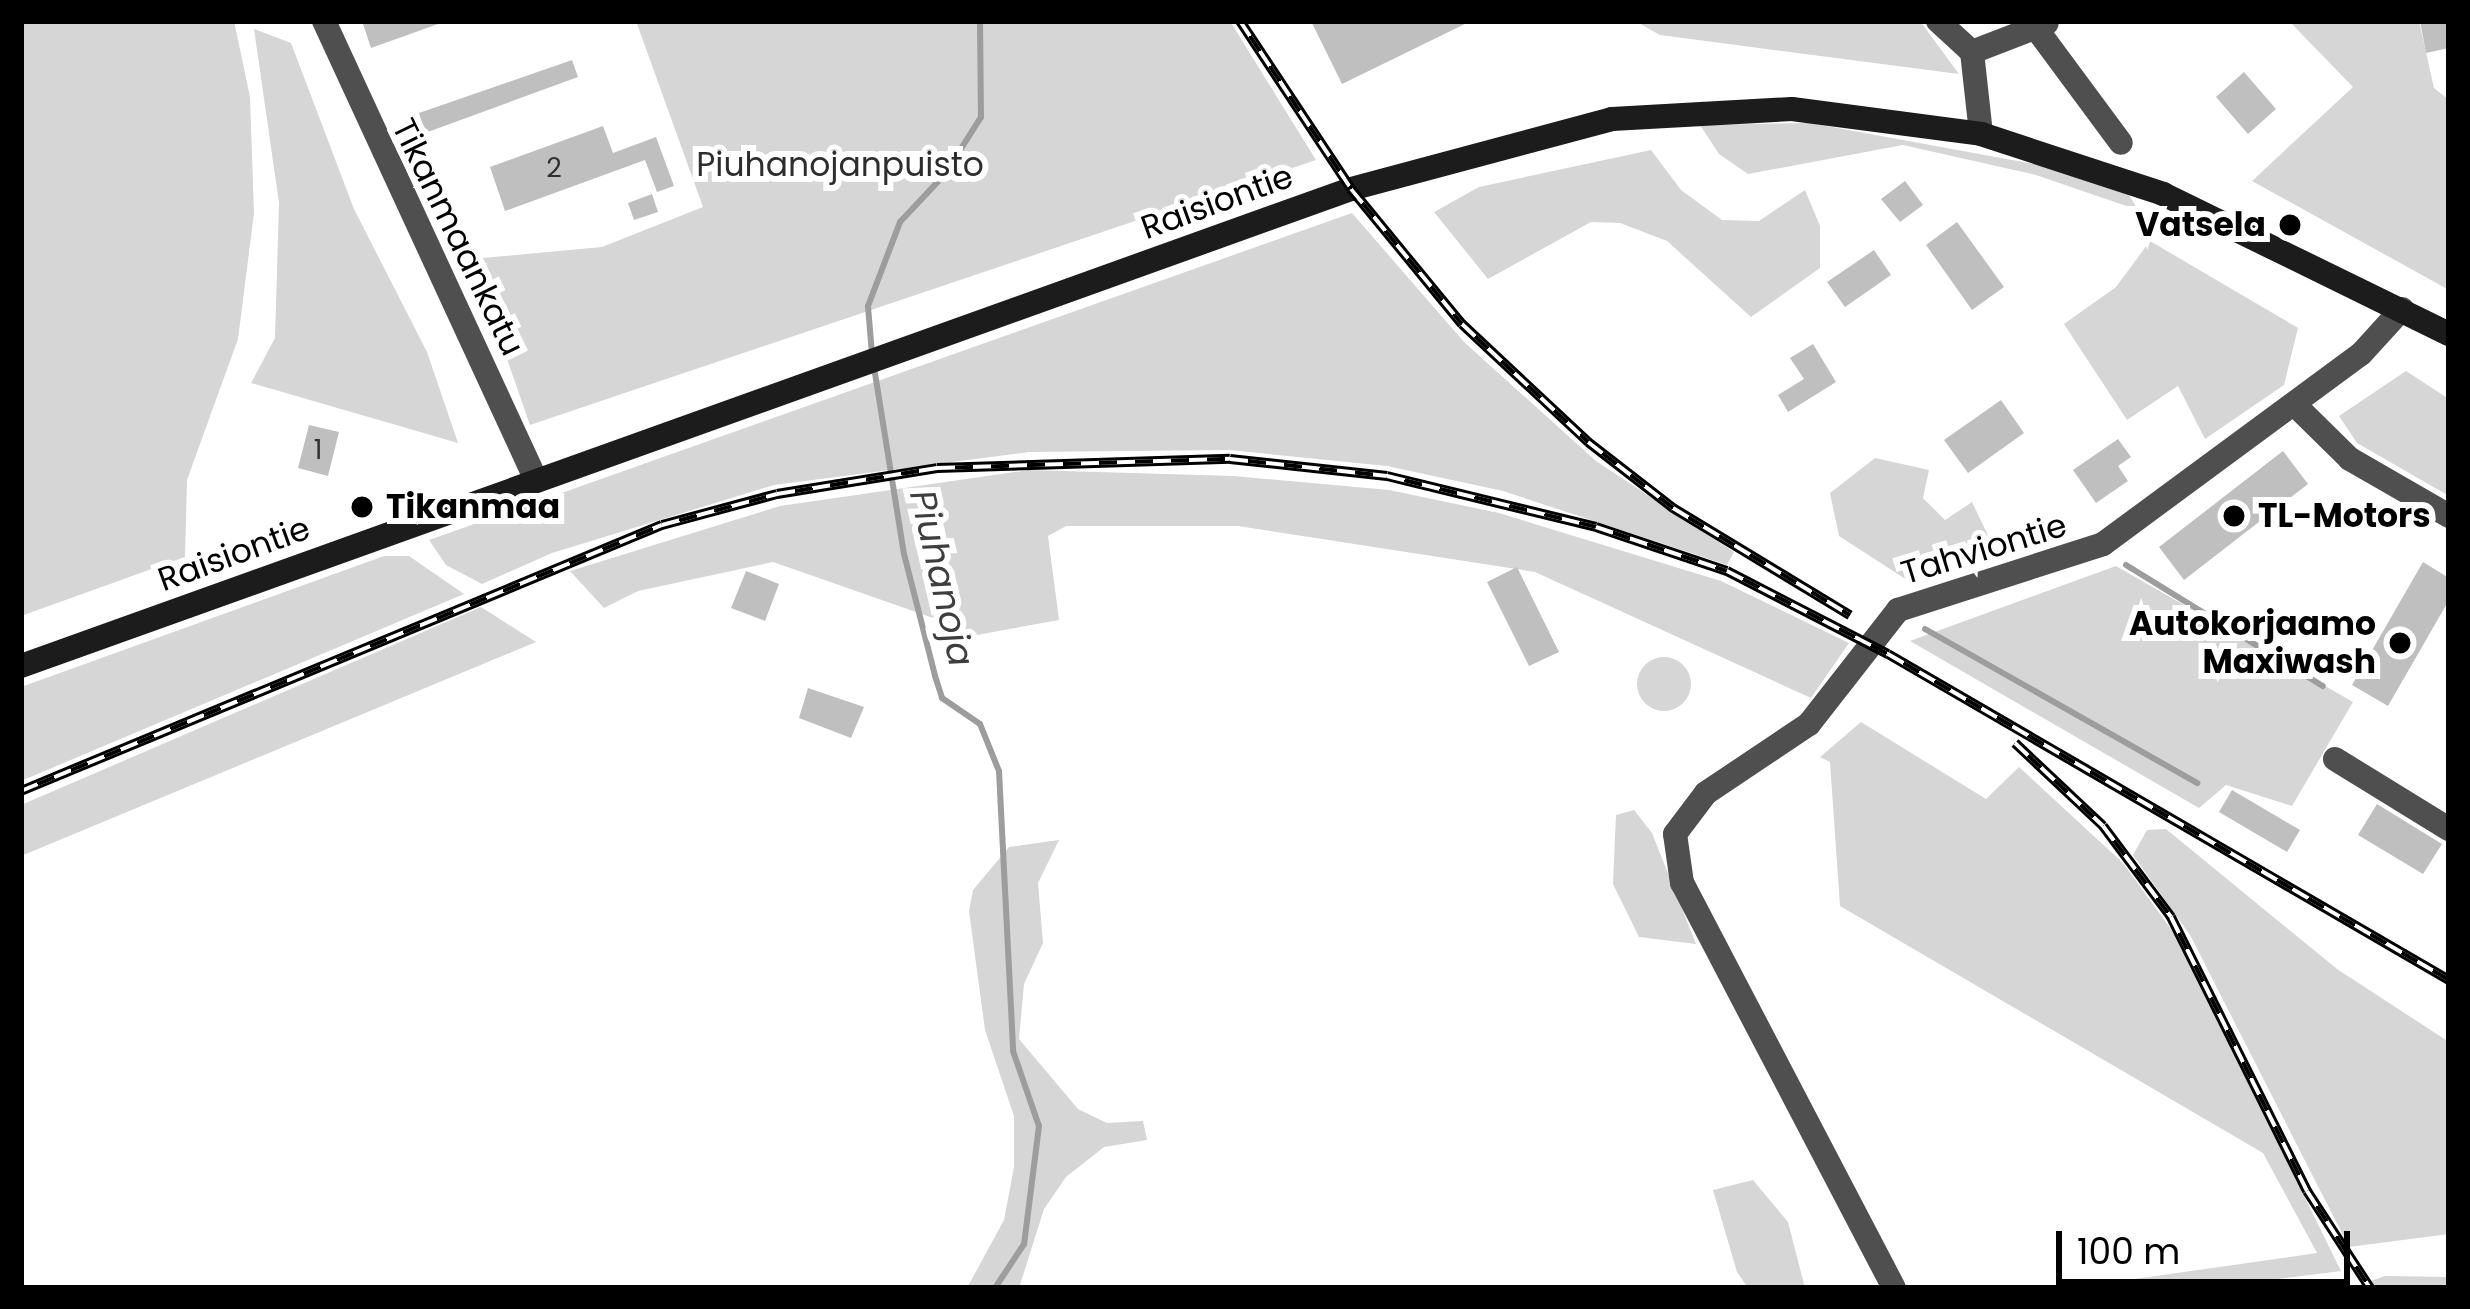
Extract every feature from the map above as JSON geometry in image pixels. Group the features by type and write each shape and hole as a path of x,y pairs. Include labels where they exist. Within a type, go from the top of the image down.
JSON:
{"main road":[{"name":"Raisiontie","path":"21,666 1351,189 1560,129 1776,109 1981,134 2125,178 2449,334"}],"street":[{"name":"Tikanmaankatu","path":"325,21 536,480"},
{"path":"1938,21 1972,52 1981,134"},
{"path":"1972,52 2043,26 2121,143"},
{"name":"Tahviontie","path":"1894,1288 1690,899 1675,834 1706,794 1809,724 1898,610 2103,544 2361,354 2402,309"},
{"path":"2295,405 2350,459 2449,515"},
{"path":"2335,759 2449,829"}],"green space":[{"path":"21,21 234,21 250,97 254,213 238,339 187,480 185,557 21,616"},
{"name":"Piuhanojanpuisto","path":"636,21 1230,21 1316,160 530,425 472,259 602,247 703,207"},
{"path":"1635,21 1920,21 1959,74 1660,35"},
{"path":"2289,21 2419,21 2434,88 2449,100 2449,290 2252,181 2353,87"},
{"path":"254,29 291,43 354,209 427,352 458,443 251,383 275,338 279,203"},
{"path":"1810,123 2040,165 2129,195 2138,210 2036,175 1903,145 1748,174 1719,154 1700,125"},
{"path":"1651,150 1681,190 1722,220 1759,221 1805,190 1820,226 1820,268 1751,317 1667,241 1620,223 1591,222 1488,279 1434,212 1479,187"},
{"path":"1352,213 1464,342 1596,461 1734,552 1727,565 1503,491 1387,466 1229,450 1029,452 774,485 552,553 482,584 446,565 429,540"},
{"path":"2150,241 2298,328 2284,385 2205,439 2178,386 2127,420 2064,324 2116,287"},
{"path":"2406,371 2449,399 2449,496 2357,443 2339,416"},
{"path":"1875,458 1929,470 1923,498 1945,520 1972,502 1998,556 1910,582 1839,536 1830,493"},
{"path":"1029,470 1234,476 1389,490 1499,513 1721,581 1849,643 1811,698 1535,572 1238,526 1066,526 1048,536 1059,620 944,641 936,619 773,562 638,591 604,608 570,571 780,506"},
{"path":"384,556 409,556 464,594 21,781 21,687"},
{"path":"2116,566 2353,702 2292,806 2226,785 2199,808 1910,641"},
{"path":"481,607 536,642 21,856 21,805"},
{"path":"1664,657 1683,665 1691,684 1683,703 1664,711 1645,703 1637,684 1645,665"},
{"path":"1861,722 1986,799 2019,767 2123,863 2176,936 2341,1271 2209,1288 2072,1288 2317,1253 2263,1153 1840,906 1830,762 1820,757"},
{"path":"1634,810 1652,833 1696,944 1639,937 1613,884 1616,815"},
{"path":"2166,829 2337,969 2449,1042 2449,1234 2349,1247 2190,935 2133,855 2147,830"},
{"path":"1059,840 1038,883 1043,943 1024,984 1019,1039 1078,1109 1107,1123 1143,1121 1147,1140 1104,1147 1066,1177 1044,1209 1019,1288 967,1288 1004,1220 1014,1167 1014,1116 985,1030 969,911 973,890 1009,847"},
{"path":"1753,1180 1788,1222 1805,1288 1748,1288 1737,1272 1713,1190"},
{"path":"2385,1276 2449,1277 2449,1288 2351,1288"}],"building":[{"path":"362,21 441,21 441,23 371,48"},
{"path":"1311,21 1471,21 1342,84"},
{"path":"2420,21 2449,21 2449,48 2426,53"},
{"path":"572,60 578,77 425,133 419,113"},
{"path":"2244,72 2276,109 2248,134 2216,97"},
{"path":"603,126 613,153 656,137 674,186 657,192 645,160 505,211 490,167"},
{"path":"1905,181 1923,205 1900,222 1881,199"},
{"path":"652,194 658,212 634,220 628,203"},
{"path":"1957,222 2004,287 1972,310 1926,245"},
{"path":"1874,250 1891,275 1845,307 1827,282"},
{"path":"1813,344 1836,382 1788,412 1778,395 1804,379 1790,358"},
{"path":"2001,400 2024,433 1968,473 1944,440"},
{"path":"309,425 339,432 328,476 298,468"},
{"path":"2118,439 2131,457 2118,466 2128,481 2096,503 2073,470"},
{"name":"TL-Motors","path":"2283,451 2308,484 2184,580 2159,547"},
{"name":"Autokorjaamo Maxiwash","path":"2423,562 2449,578 2449,600 2388,706 2352,685"},
{"path":"1517,567 1559,652 1529,666 1487,582"},
{"path":"746,571 779,584 765,621 731,608"},
{"path":"808,688 864,707 851,738 799,718"},
{"path":"2232,790 2300,830 2287,852 2219,812"},
{"path":"2377,804 2442,844 2423,874 2358,835"}],"waterway":[{"name":"Piuhanoja","path":"872,354 868,306 900,222 945,174 981,117 980,21"},
{"name":"Piuhanoja","path":"874,367 904,554 935,676 942,698 980,724 999,771 1013,1051 1039,1126 1024,1244 995,1288"},
{"path":"2126,565 2323,686"},
{"path":"1925,629 2197,783"}],"railway":[{"path":"1240,21 1351,189 1462,324 1588,442 1673,508 1850,615"},
{"path":"21,791 662,525 777,494 937,468 1230,459 1387,476 1596,527 1727,571 1888,654 2449,980"},
{"path":"2015,743 2103,826 2171,917 2307,1191 2370,1288"}],"place":[{"name":"Vatsela","path":"2290,225"},
{"name":"Tikanmaa","path":"362,507"},
{"name":"TL-Motors","path":"2234,516"},
{"name":"Autokorjaamo Maxiwash","path":"2400,643"}]}
